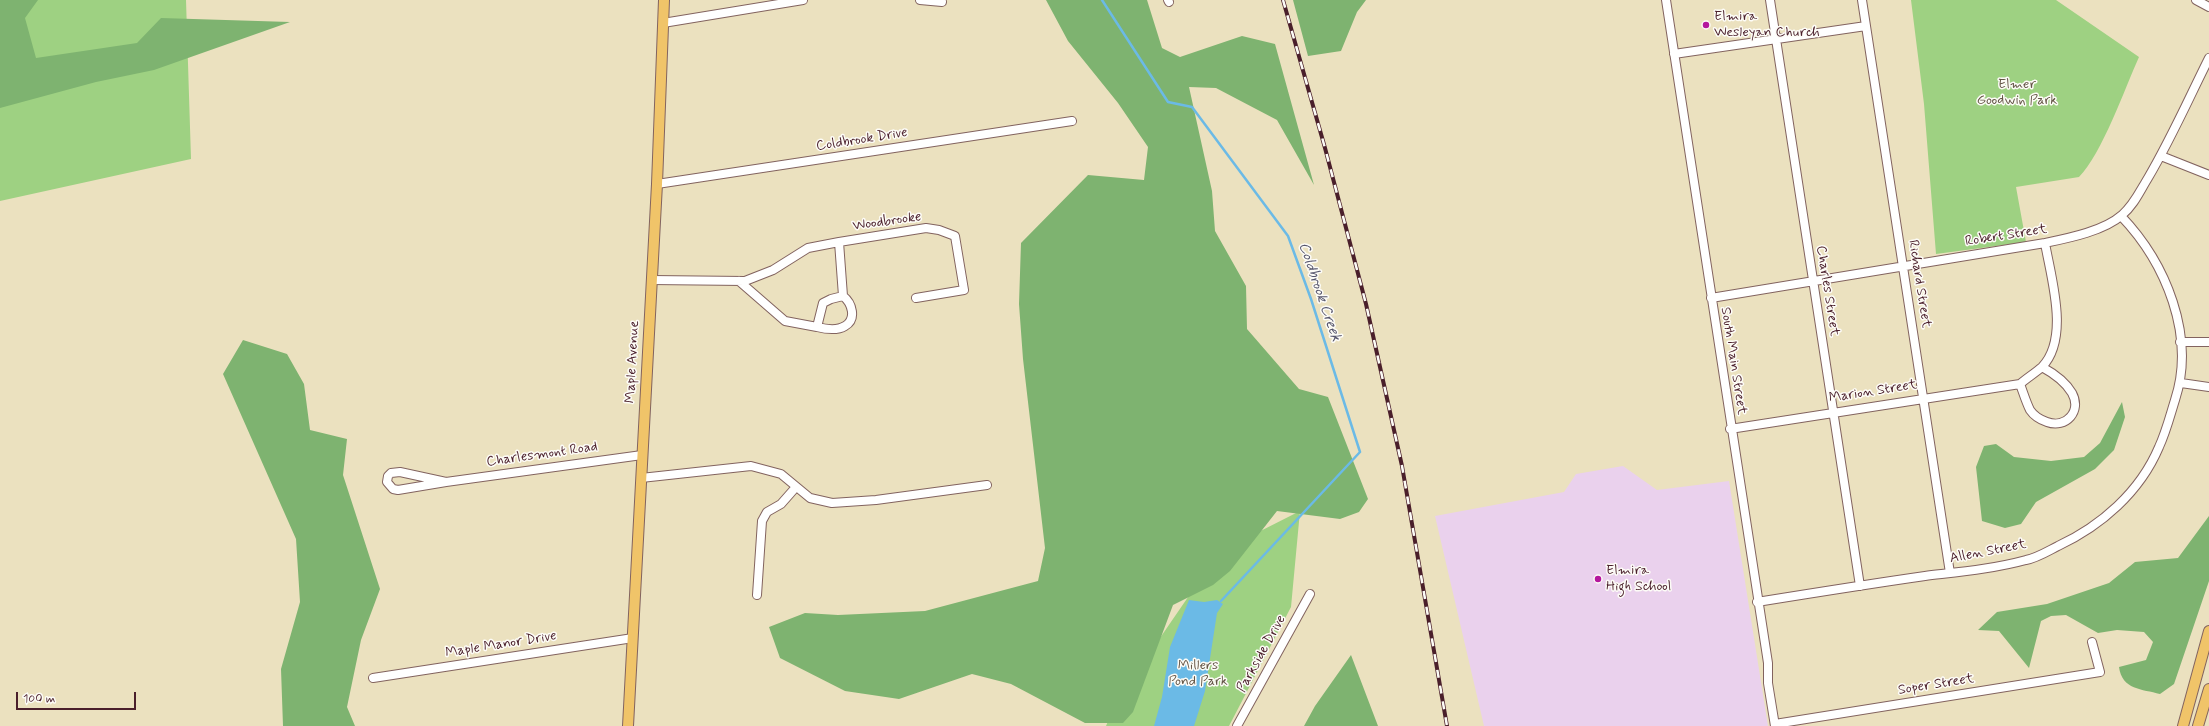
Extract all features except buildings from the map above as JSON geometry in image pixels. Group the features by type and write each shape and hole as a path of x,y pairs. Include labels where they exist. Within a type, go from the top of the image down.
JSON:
{"main road":[{"name":"Maple Avenue","path":"628,726 657,184 664,0"},
{"path":"2183,726 2209,631"},
{"path":"2198,726 2209,688"}],"street":[{"path":"663,23 803,0"},
{"path":"920,0 942,2"},
{"name":"South Main Street","path":"1666,0 1730,429 1768,663 1768,683 1775,725"},
{"name":"Charles Street","path":"1770,0 1812,282 1860,586"},
{"name":"Richard Street","path":"1862,0 1950,573"},
{"path":"2196,0 2209,7"},
{"path":"1674,54 1866,26"},
{"name":"Robert Street","path":"1711,298 2046,243 2074,237 2121,216 2132,205 2161,156 2209,58"},
{"name":"Coldbrook Drive","path":"657,184 1072,121"},
{"path":"2161,156 2209,175"},
{"name":"Allen Street","path":"1757,602 2027,560 2074,539 2108,515 2137,484 2159,449 2181,383 2180,342 2175,306 2168,286 2148,249 2121,216"},
{"name":"Woodbrooke","path":"652,280 745,281 773,270 808,248 926,228 939,230 955,236 964,290 916,298"},
{"name":"Woodbrooke","path":"739,281 785,321 835,329 845,326 849,322 852,315 851,307 843,296 839,242"},
{"name":"Marion Street","path":"1730,429 1924,397 2020,384 2042,367 2056,339 2057,316 2046,243"},
{"path":"817,327 823,303 843,296"},
{"path":"2180,342 2209,342"},
{"path":"2020,384 2031,411 2040,420 2054,425 2065,422 2073,416 2076,408 2072,393 2061,380 2042,367"},
{"path":"2181,383 2209,387"},
{"name":"Charlesmont Road","path":"446,482 400,472 391,473 388,476 387,482 390,486 398,490 642,455"},
{"path":"641,478 751,466 781,474 810,498 832,503 876,500 987,485"},
{"path":"757,595 762,521 767,512 781,504 796,487"},
{"name":"Parkside Drive","path":"1237,726 1310,594"},
{"name":"Maple Manor Drive","path":"373,678 633,638"},
{"name":"Soper Street","path":"1775,725 2100,672 2092,642"}],"shaded area":[{"name":"Elmira High School","path":"1623,466 1657,490 1729,481 1768,726 1484,726 1435,516 1564,492 1576,474"}],"green space":[{"path":"0,0 186,0 191,159 0,201"},
{"path":"0,0 38,0 25,18 36,58 137,43 161,18 290,22 154,70 96,82 0,108"},
{"path":"1046,0 1147,0 1162,48 1180,57 1242,36 1275,44 1314,185 1277,120 1216,88 1189,87 1212,191 1215,231 1246,286 1247,329 1299,389 1328,397 1368,499 1359,512 1340,519 1277,511 1230,571 1213,585 1173,605 1133,712 1123,723 1085,723 1011,684 972,674 899,699 845,691 780,658 769,627 805,613 838,615 925,611 1038,581 1045,548 1023,359 1019,304 1021,243 1088,175 1144,180 1148,147 1118,103 1068,41"},
{"path":"1293,0 1366,0 1357,12 1341,51 1308,56"},
{"name":"Elmer Goodwin Park","path":"1911,0 2056,0 2139,57 2120,103 2096,153 2088,167 2079,177 2016,187 2026,242 1936,254 1924,104"},
{"path":"243,340 287,354 304,384 310,430 347,439 343,475 380,589 361,640 347,707 355,726 283,726 281,669 300,602 296,539 223,374"},
{"path":"2122,402 2125,417 2114,450 2095,469 2036,502 2021,524 2005,528 1982,521 1976,467 1984,446 1996,444 2014,457 2051,461 2084,457 2100,443"},
{"name":"Millers Pond Park","path":"1300,511 1291,607 1229,726 1106,726 1116,702 1219,552"},
{"path":"2209,516 2209,581 2174,684 2160,694 2134,687 2124,680 2121,675 2119,667 2146,660 2153,642 2144,632 2117,630 2098,633 2066,615 2051,616 2041,621 2029,668 1999,631 1978,630 1997,612 2047,604 2109,583 2135,562 2178,558"},
{"path":"1351,655 1378,726 1304,726 1315,706"}],"water":[{"path":"1189,600 1204,602 1217,600 1223,604 1217,613 1205,691 1194,726 1154,726 1162,697 1170,647"}],"waterway":[{"name":"Coldbrook Creek","path":"1102,0 1168,102 1192,107 1288,236 1311,299 1360,452 1221,601"}],"railway":[{"path":"1283,0 1325,148 1366,304 1402,466 1447,726"}],"place":[{"name":"Elmira Wesleyan Church","path":"1706,25"},
{"name":"Elmira High School","path":"1598,579"}]}
